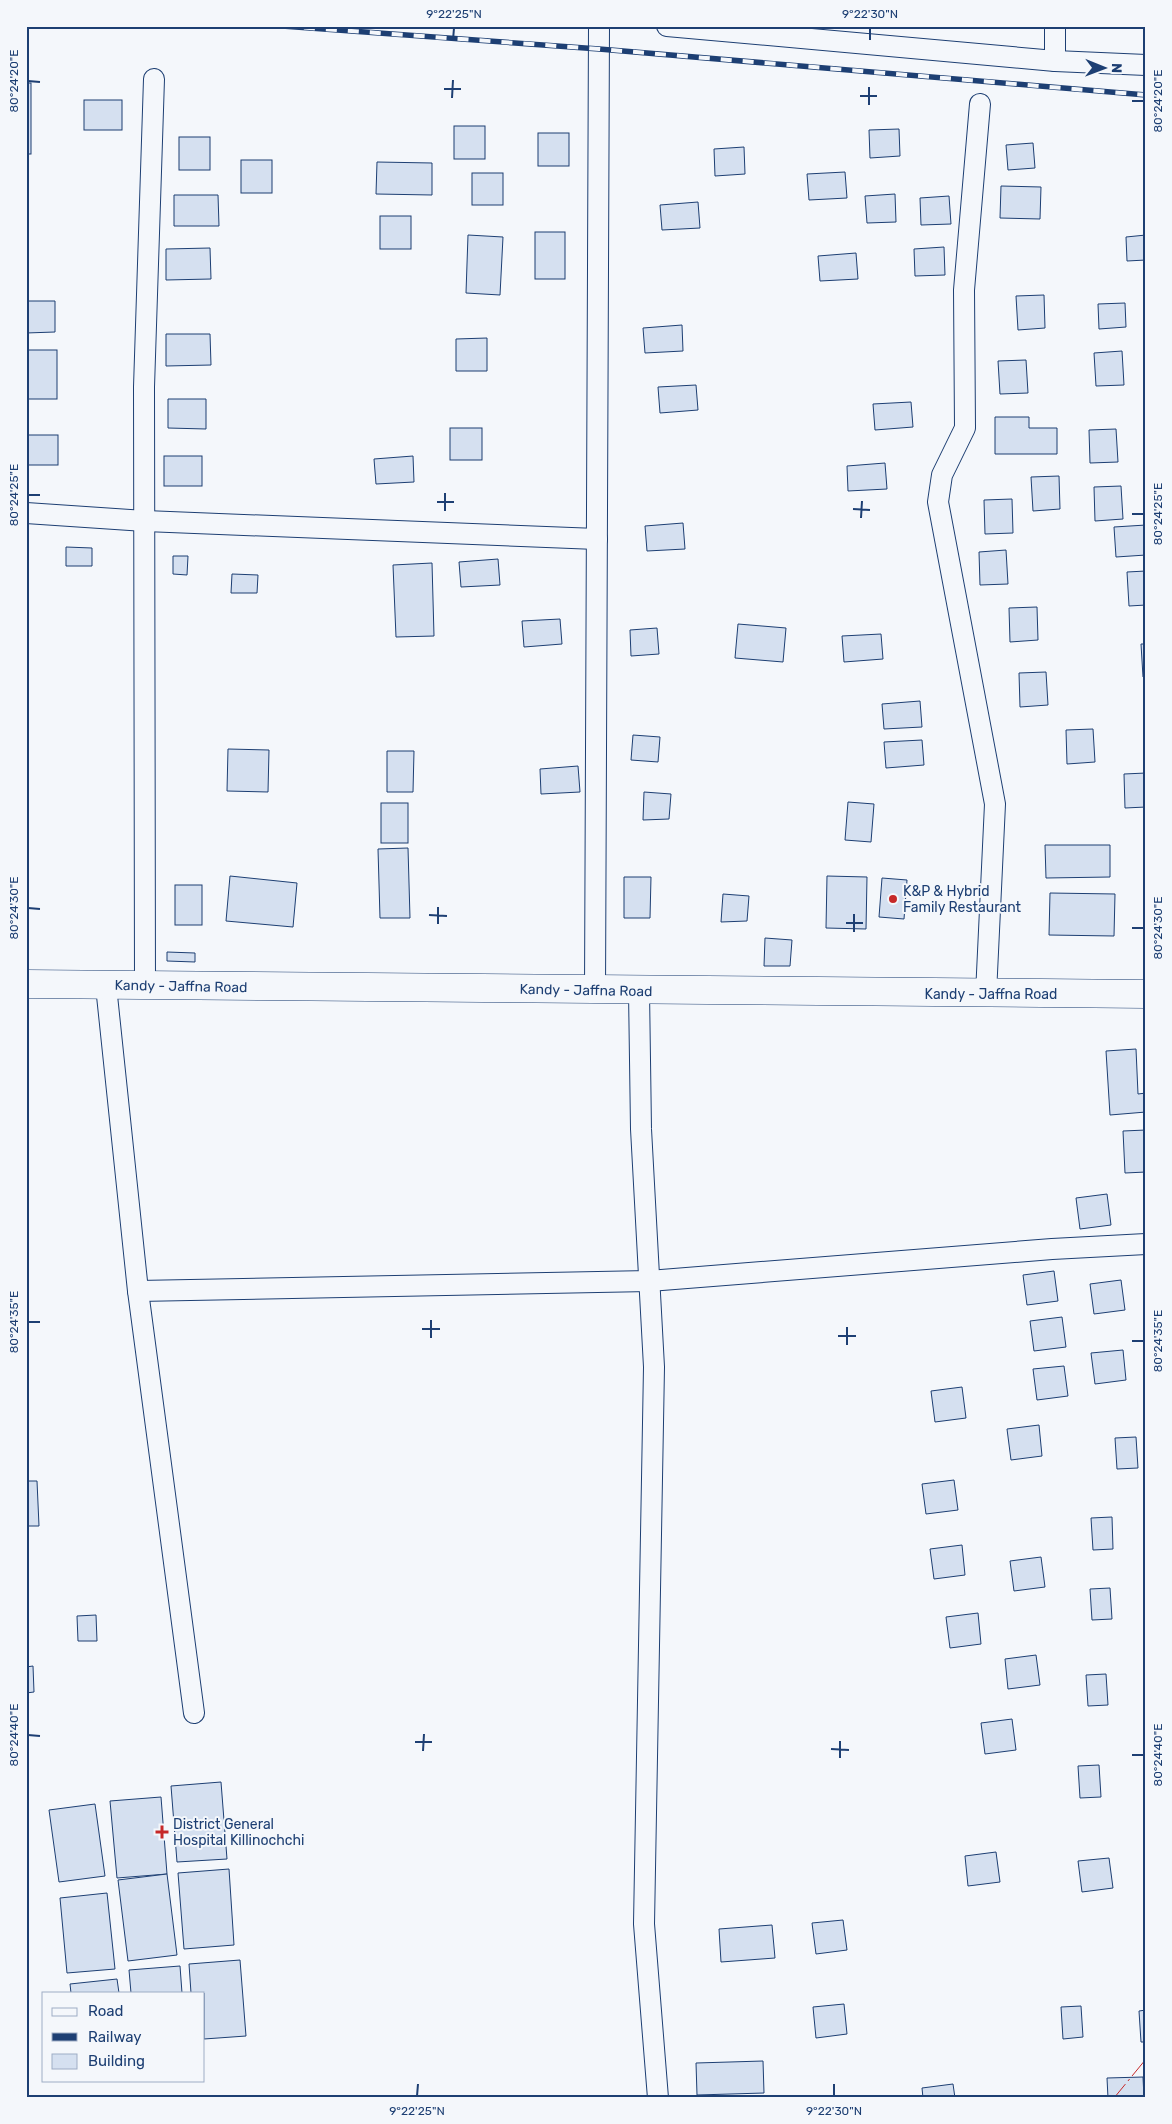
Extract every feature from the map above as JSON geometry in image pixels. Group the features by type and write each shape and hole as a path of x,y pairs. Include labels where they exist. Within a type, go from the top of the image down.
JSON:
{"highway":[{"name":"Kandy - Jaffna Road","path":"26,984 639,991 1146,994"}],"street":[{"path":"595,990 599,26"},
{"path":"668,26 1055,61 1146,65"},
{"path":"1055,26 1055,61"},
{"path":"145,986 144,387 154,79"},
{"path":"980,104 964,290 965,428 942,475 938,502 994,804 986,994"},
{"path":"26,513 144,521 597,539"},
{"path":"106,986 138,1291 194,1713"},
{"path":"639,991 641,1130 654,1367 644,1924 658,2098"},
{"path":"138,1291 649,1282 1052,1249 1146,1244"}],"building":[{"path":"26,83 31,83 31,154 26,154"},
{"path":"84,100 122,100 122,130 84,130"},
{"path":"454,126 485,126 485,159 454,159"},
{"path":"899,129 900,156 870,158 869,130"},
{"path":"538,133 569,133 569,166 538,166"},
{"path":"179,137 210,137 210,170 179,170"},
{"path":"1033,143 1035,168 1008,170 1006,145"},
{"path":"744,147 745,174 715,176 714,149"},
{"path":"241,160 272,160 272,193 241,193"},
{"path":"377,162 432,163 432,195 376,194"},
{"path":"845,172 847,198 809,200 807,174"},
{"path":"472,173 503,173 503,205 472,205"},
{"path":"1001,186 1041,187 1040,219 1000,218"},
{"path":"895,194 896,222 867,223 865,196"},
{"path":"174,195 218,195 219,226 174,226"},
{"path":"949,196 951,224 921,225 920,198"},
{"path":"698,202 700,228 662,230 660,205"},
{"path":"380,216 411,216 411,249 380,249"},
{"path":"535,232 565,232 565,279 535,279"},
{"path":"468,235 503,237 500,295 466,293"},
{"path":"1146,235 1146,260 1127,261 1126,237"},
{"path":"944,247 945,275 915,276 914,249"},
{"path":"210,248 211,279 166,280 166,249"},
{"path":"856,253 858,279 820,281 818,256"},
{"path":"1044,295 1045,328 1018,330 1016,296"},
{"path":"26,301 55,301 55,332 26,333"},
{"path":"1125,303 1126,327 1099,329 1098,304"},
{"path":"682,325 683,351 645,353 643,328"},
{"path":"166,334 210,334 211,365 166,366"},
{"path":"487,338 487,371 456,371 456,339"},
{"path":"26,350 57,350 57,399 26,399"},
{"path":"1122,351 1124,385 1096,386 1094,353"},
{"path":"1026,360 1028,393 1000,394 998,361"},
{"path":"696,385 698,410 660,413 658,387"},
{"path":"168,399 206,399 206,429 168,428"},
{"path":"911,402 913,427 875,430 873,404"},
{"path":"995,417 1029,417 1029,428 1057,428 1057,454 995,454"},
{"path":"450,428 482,428 482,460 450,460"},
{"path":"1116,429 1118,462 1090,463 1089,430"},
{"path":"26,435 58,435 58,465 26,465"},
{"path":"164,456 202,456 202,486 164,486"},
{"path":"413,456 414,482 376,484 374,459"},
{"path":"885,463 887,489 848,491 847,466"},
{"path":"1059,476 1060,509 1033,511 1031,477"},
{"path":"1121,486 1123,519 1095,521 1094,487"},
{"path":"1012,499 1013,533 985,534 984,500"},
{"path":"683,523 685,549 647,551 645,526"},
{"path":"1146,525 1146,555 1116,557 1114,527"},
{"path":"66,547 92,548 92,566 66,566"},
{"path":"1006,550 1008,584 980,585 979,552"},
{"path":"173,556 188,556 187,575 173,574"},
{"path":"498,559 500,585 461,587 459,562"},
{"path":"432,563 434,636 396,637 393,565"},
{"path":"1146,571 1146,605 1129,606 1127,572"},
{"path":"232,574 258,575 257,593 231,593"},
{"path":"1037,607 1038,640 1010,642 1009,608"},
{"path":"560,619 562,644 524,647 522,621"},
{"path":"738,624 786,628 783,662 735,658"},
{"path":"657,628 659,654 631,656 630,630"},
{"path":"881,634 883,659 844,662 842,636"},
{"path":"1141,644 1146,644 1146,677 1143,677"},
{"path":"1046,672 1048,705 1020,707 1019,673"},
{"path":"920,701 922,727 884,729 882,704"},
{"path":"1093,729 1095,762 1067,764 1066,730"},
{"path":"633,735 660,737 658,762 631,760"},
{"path":"922,740 924,765 886,768 884,742"},
{"path":"228,749 269,750 268,792 227,791"},
{"path":"387,751 414,751 413,792 387,792"},
{"path":"578,766 580,792 541,794 540,769"},
{"path":"1146,773 1146,807 1125,808 1124,774"},
{"path":"644,792 671,794 669,819 643,820"},
{"path":"848,802 874,804 871,842 845,840"},
{"path":"381,803 408,803 408,843 381,843"},
{"path":"1045,845 1110,845 1110,877 1046,878"},
{"path":"408,848 410,918 380,918 378,849"},
{"path":"230,876 297,883 293,927 226,921"},
{"path":"827,876 867,877 866,929 826,928"},
{"path":"624,877 651,877 650,918 624,918"},
{"path":"882,878 907,880 904,919 879,917"},
{"path":"175,885 202,885 202,925 175,925"},
{"path":"1050,893 1115,894 1114,936 1049,935"},
{"path":"723,894 749,896 747,921 721,922"},
{"path":"765,938 792,940 790,966 764,966"},
{"path":"167,952 195,953 195,962 167,961"},
{"path":"1136,1049 1138,1094 1146,1093 1146,1112 1110,1115 1106,1051"},
{"path":"1146,1130 1146,1172 1125,1173 1123,1131"},
{"path":"1107,1194 1111,1225 1080,1229 1076,1198"},
{"path":"1054,1271 1058,1301 1027,1305 1023,1275"},
{"path":"1121,1280 1125,1310 1094,1314 1090,1284"},
{"path":"1062,1317 1066,1347 1034,1351 1030,1321"},
{"path":"1123,1350 1126,1380 1095,1384 1091,1353"},
{"path":"1064,1366 1068,1396 1037,1400 1033,1369"},
{"path":"962,1387 966,1418 935,1422 931,1391"},
{"path":"1039,1425 1042,1456 1011,1460 1007,1429"},
{"path":"1136,1437 1138,1468 1117,1469 1115,1438"},
{"path":"954,1480 958,1510 926,1514 922,1484"},
{"path":"26,1481 37,1481 39,1526 26,1526"},
{"path":"1112,1517 1113,1549 1093,1550 1091,1518"},
{"path":"962,1545 965,1575 934,1579 930,1549"},
{"path":"1041,1557 1045,1587 1014,1591 1010,1561"},
{"path":"1110,1588 1112,1619 1092,1620 1090,1589"},
{"path":"978,1613 981,1644 950,1648 946,1617"},
{"path":"96,1615 97,1641 78,1641 77,1616"},
{"path":"1036,1655 1040,1685 1008,1689 1005,1659"},
{"path":"33,1666 34,1692 26,1693 26,1667"},
{"path":"1106,1674 1108,1705 1088,1706 1086,1675"},
{"path":"1012,1719 1016,1750 985,1754 981,1723"},
{"path":"1099,1765 1101,1797 1080,1798 1078,1766"},
{"path":"221,1782 227,1859 177,1862 171,1786"},
{"path":"161,1797 167,1874 117,1878 110,1801"},
{"path":"95,1804 105,1876 59,1882 49,1810"},
{"path":"996,1852 1000,1882 968,1886 965,1856"},
{"path":"1109,1858 1113,1888 1082,1892 1078,1861"},
{"path":"229,1869 234,1945 184,1949 178,1873"},
{"path":"167,1874 177,1955 128,1961 118,1880"},
{"path":"107,1893 115,1969 67,1973 60,1898"},
{"path":"843,1920 847,1950 816,1954 812,1923"},
{"path":"772,1925 775,1958 721,1962 719,1929"},
{"path":"240,1960 246,2036 205,2039 205,1992 191,1992 189,1964"},
{"path":"180,1966 182,1992 131,1992 129,1970"},
{"path":"117,1979 119,1992 71,1992 70,1984"},
{"path":"844,2004 847,2034 816,2038 813,2007"},
{"path":"1081,2006 1083,2037 1063,2039 1061,2007"},
{"path":"1146,2010 1146,2042 1141,2042 1139,2011"},
{"path":"763,2061 764,2093 697,2095 696,2063"},
{"path":"1143,2077 1144,2098 1108,2098 1107,2078"},
{"path":"953,2084 955,2098 923,2098 922,2088"}],"railway":[{"path":"282,26 599,49 1146,95"}],"power":[{"path":"1114,2098 1146,2059"}],"place":[{"name":"K&P & Hybrid Family Restaurant","path":"893,899"},
{"name":"District General Hospital Killinochchi","path":"162,1832"}]}
